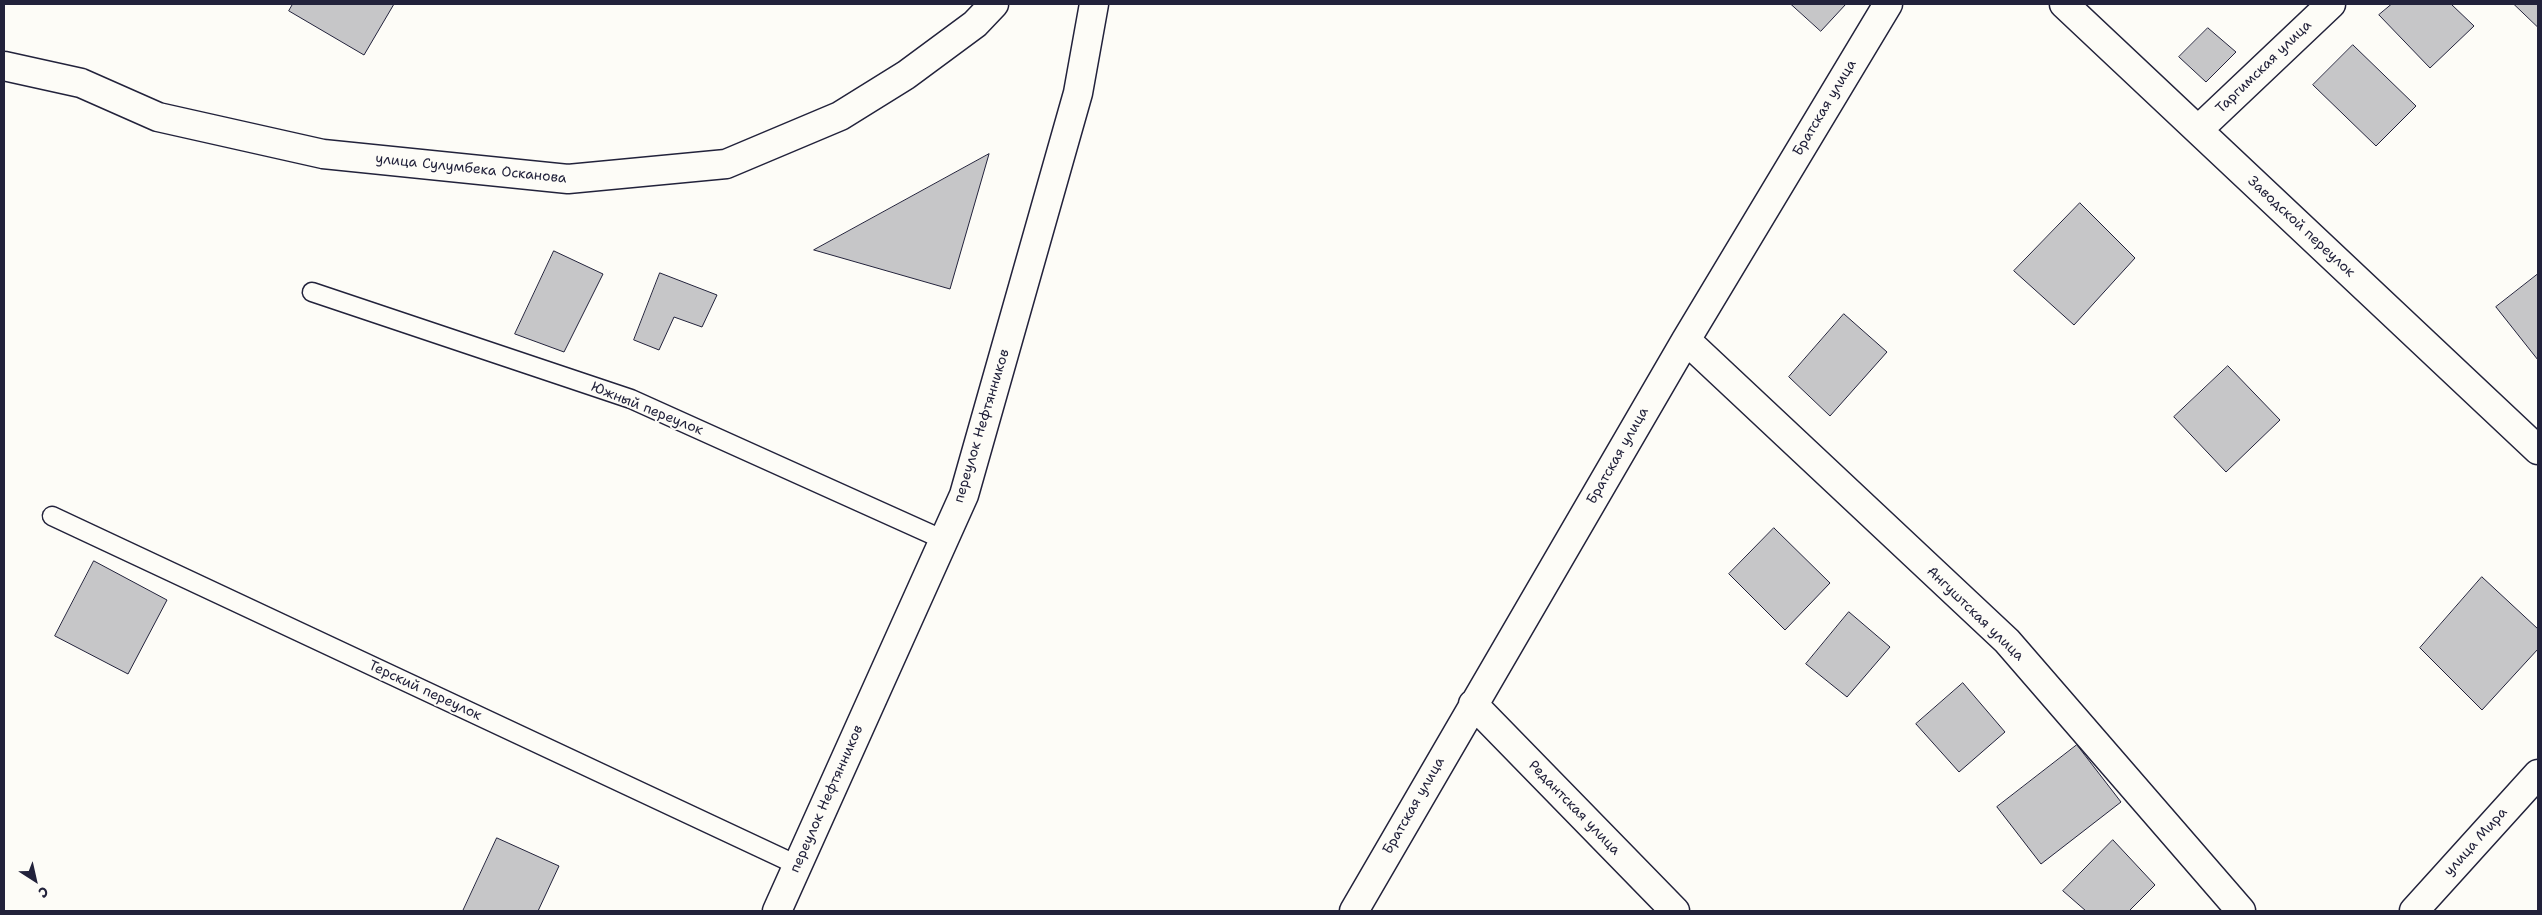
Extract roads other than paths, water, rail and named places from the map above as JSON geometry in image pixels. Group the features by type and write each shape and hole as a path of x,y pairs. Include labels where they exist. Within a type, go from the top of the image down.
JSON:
{"street":[{"name":"улица Сулумбека Осканова","path":"4,66 81,83 158,117 323,154 568,179 726,164 840,116 914,69 975,24 994,4"},
{"name":"переулок Нефтянников","path":"777,911 964,495 1078,93 1094,4"},
{"name":"Братская улица","path":"1354,911 1472,704 1686,340 1888,4"},
{"name":"Заводской переулок","path":"2064,4 2538,450"},
{"name":"Таргимская улица","path":"2198,130 2330,4"},
{"name":"Ангуштская улица","path":"1686,340 2007,641 2240,911"},
{"name":"Редантская улица","path":"1472,704 1675,911"},
{"name":"улица Мира","path":"2414,911 2538,774"}],"lane":[{"name":"Южный переулок","path":"312,292 631,399 944,540"},
{"name":"Терский переулок","path":"52,516 797,865"}]}
